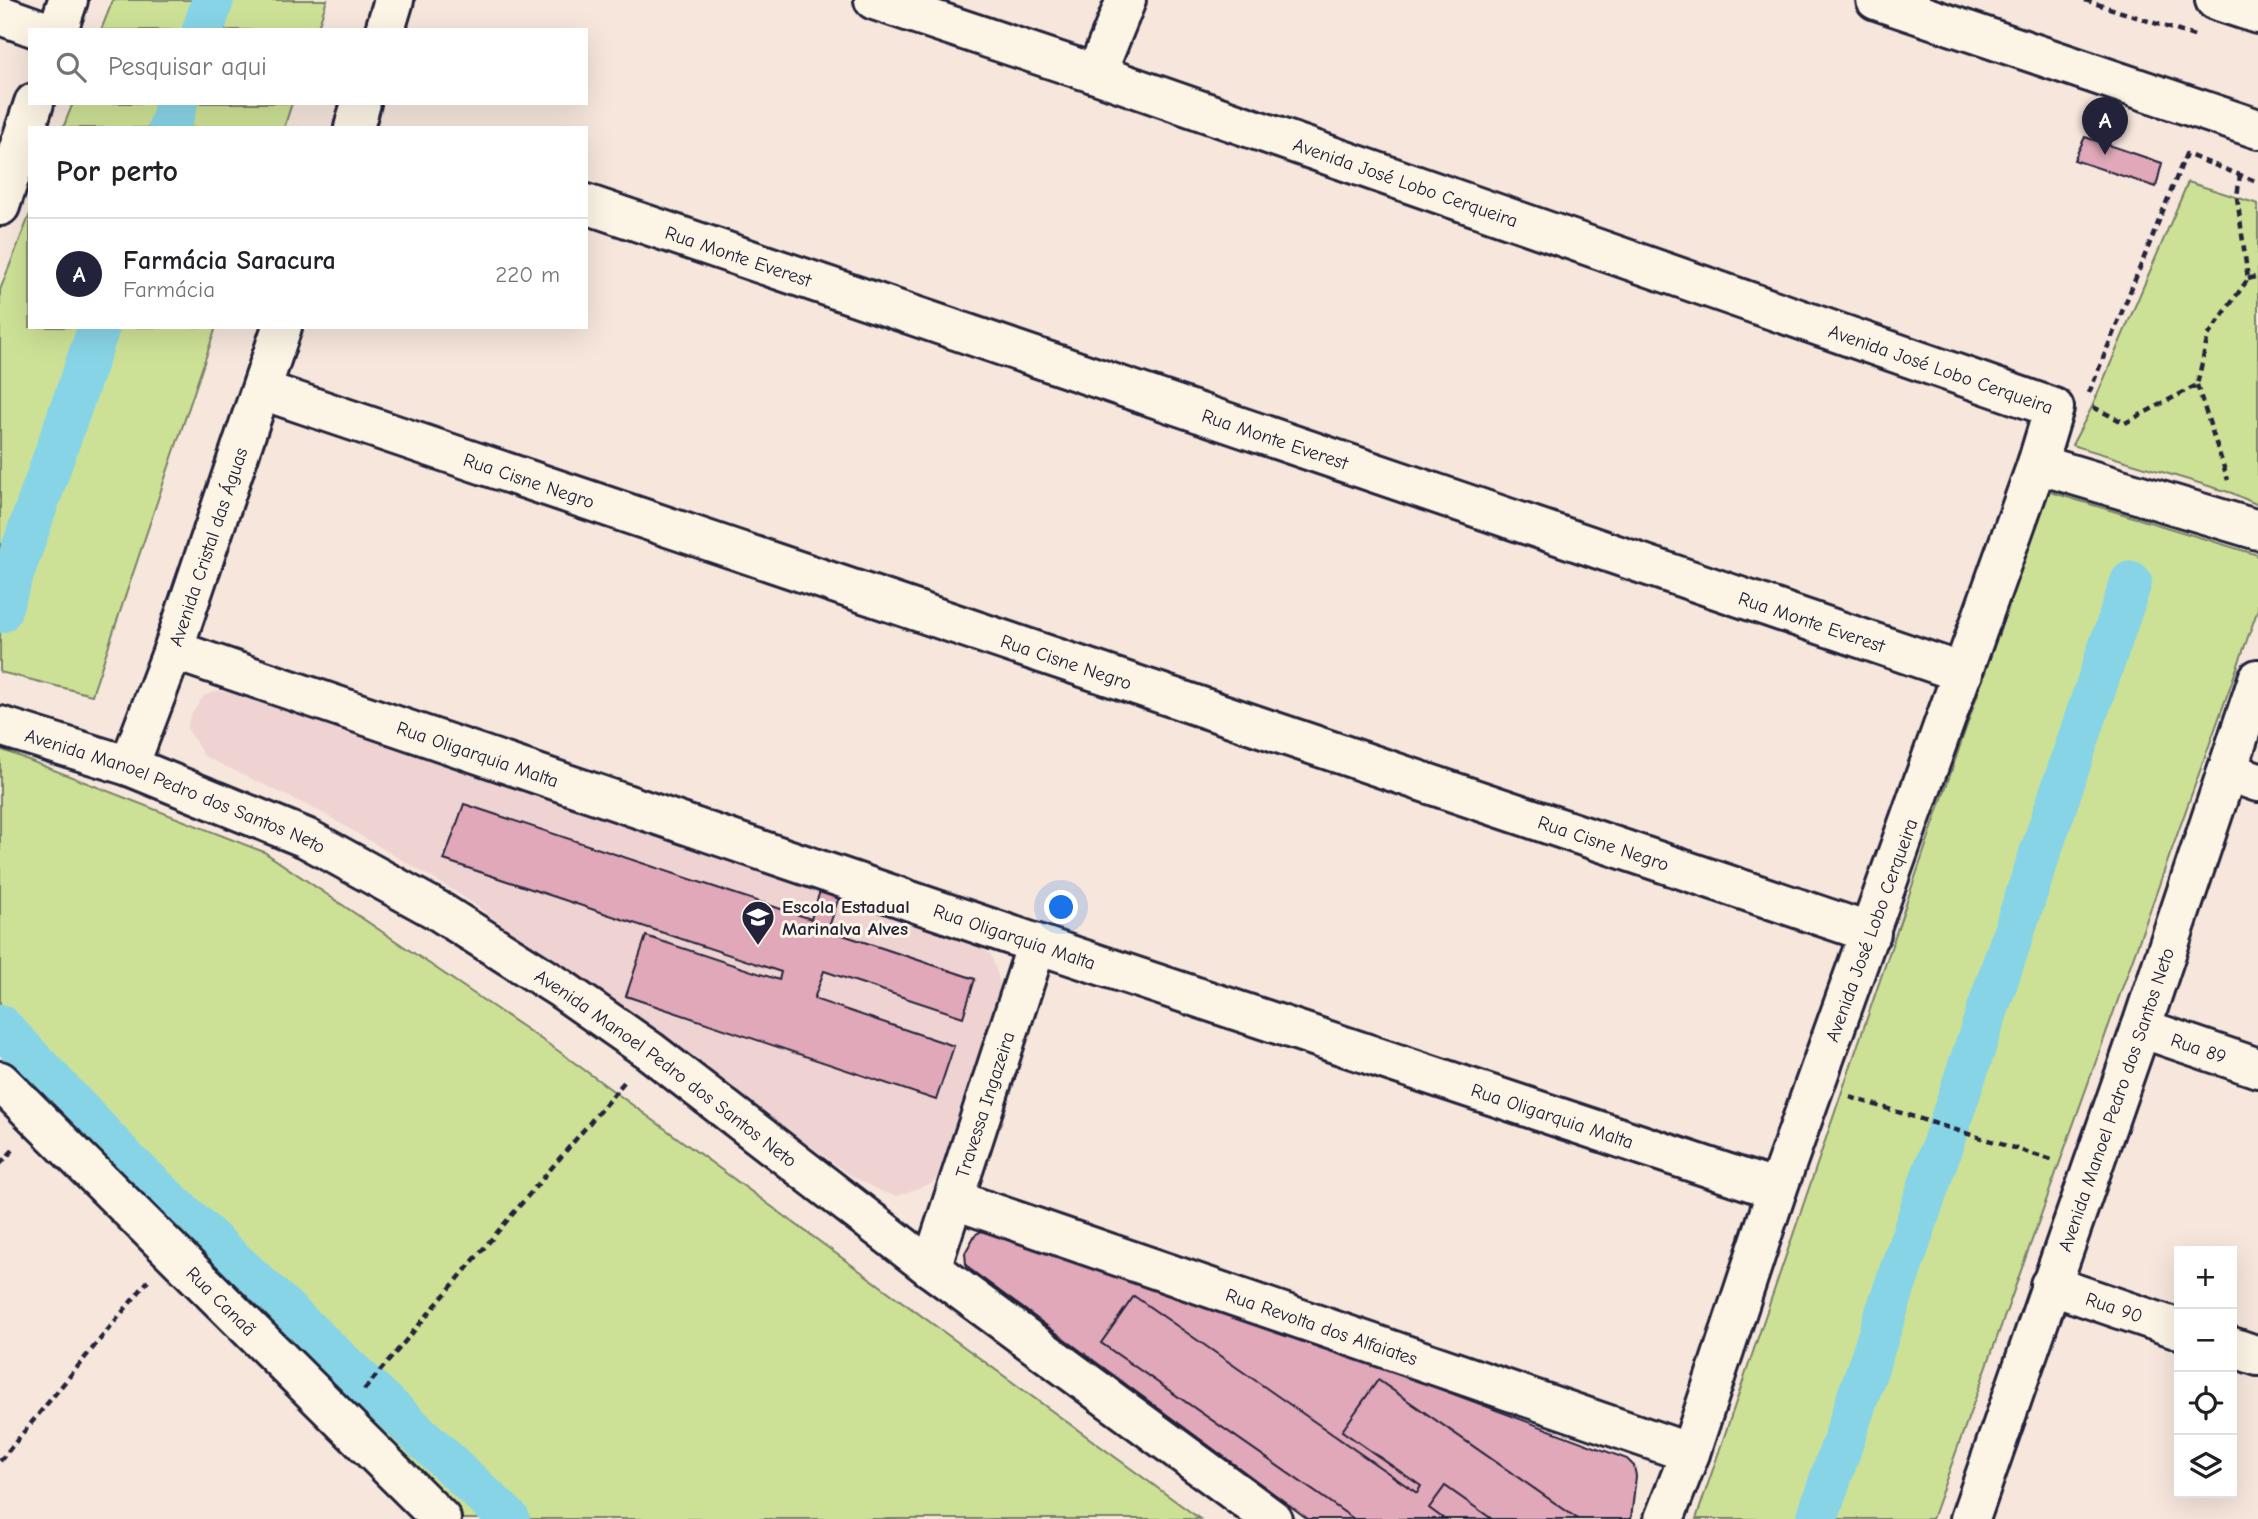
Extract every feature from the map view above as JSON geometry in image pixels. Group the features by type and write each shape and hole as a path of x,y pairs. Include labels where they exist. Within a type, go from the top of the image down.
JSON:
{"street":[{"path":"59,28 68,0"},
{"path":"386,28 394,0"},
{"name":"Avenida José Lobo Cerqueira","path":"874,0 1096,74 2054,408 2037,464 1871,933 1777,1190 1690,1453 1664,1519"},
{"path":"1096,74 1126,0"},
{"path":"1876,0 2258,129"},
{"path":"2215,0 2258,14"},
{"path":"0,15 36,28"},
{"path":"0,206 33,105"},
{"name":"Rua Monte Everest","path":"588,205 1963,673"},
{"name":"Avenida Cristal das Águas","path":"128,766 173,650 281,329"},
{"name":"Rua Cisne Negro","path":"262,390 1871,933"},
{"path":"2037,464 2253,528"},
{"name":"Rua Oligarquia Malta","path":"173,650 1037,944 1777,1190"},
{"name":"Avenida Manoel Pedro dos Santos Neto","path":"1970,1519 2141,1028 2243,776 2258,679"},
{"name":"Avenida Manoel Pedro dos Santos Neto","path":"0,726 128,766 306,838 380,876 560,988 650,1051 931,1268 1272,1519"},
{"name":"Travessa Ingazeira","path":"931,1268 1037,944"},
{"name":"Rua 89","path":"2141,1028 2258,1068"},
{"name":"Rua Canaã","path":"0,1081 441,1519"},
{"name":"Rua Revolta dos Alfaiates","path":"955,1200 1690,1453"},
{"name":"Rua 90","path":"2050,1284 2174,1327"},
{"path":"2237,1349 2258,1356"}],"path":[{"path":"2085,0 2196,37"},
{"path":"2197,385 2125,423 2084,404 2186,154 2258,182"},
{"path":"2241,175 2237,197 2248,279"},
{"path":"2253,528 2232,494 2197,385 2208,336 2248,279 2258,276"},
{"path":"358,1398 650,1051"},
{"path":"1869,1102 2035,1154"},
{"path":"0,1461 171,1253"}],"shaded area":[{"name":"Escola Estadual Marinalva Alves","path":"217,691 232,693 574,810 971,939 991,955 1004,994 951,1162 932,1183 897,1196 882,1192 853,1177 461,895 321,812 204,756 187,728 191,715 204,696"}],"green space":[{"path":"113,0 327,0 318,28 102,28"},
{"path":"72,105 291,105 285,126 64,126"},
{"path":"2188,182 2258,204 2258,505 2232,493 2072,445 2092,407"},
{"path":"28,219 28,329 215,329 92,695 0,672 0,290"},
{"path":"2047,491 2258,555 2258,609 1932,1519 1696,1519"},
{"path":"0,749 264,852 557,1050 1200,1519 463,1519 52,1105 0,1049"}],"building":[{"path":"2085,137 2162,163 2156,187 2074,160"},
{"name":"Escola Estadual Marinalva Alves","path":"464,804 811,919 820,891 839,897 828,930 975,979 963,1017 824,971 814,999 954,1046 936,1100 626,996 646,936 779,980 781,972 444,860"},
{"path":"1003,1226 1627,1459 1634,1466 1636,1476 1631,1519 1308,1519 971,1270 966,1264 965,1253 975,1235 988,1227"},
{"path":"1134,1296 1417,1493 1421,1486 1342,1431 1378,1380 1578,1519 1492,1519 1445,1486 1429,1508 1444,1519 1354,1519 1101,1343"}],"waterway":[{"path":"204,28 213,0"},
{"path":"170,126 176,105"},
{"path":"0,612 98,329"},
{"path":"1817,1519 2131,582"},
{"path":"0,1025 129,1163 509,1519"}],"place":[{"name":"Farmácia Saracura","path":"2105,155"},
{"name":"Escola Estadual Marinalva Alves","path":"758,947"}]}
